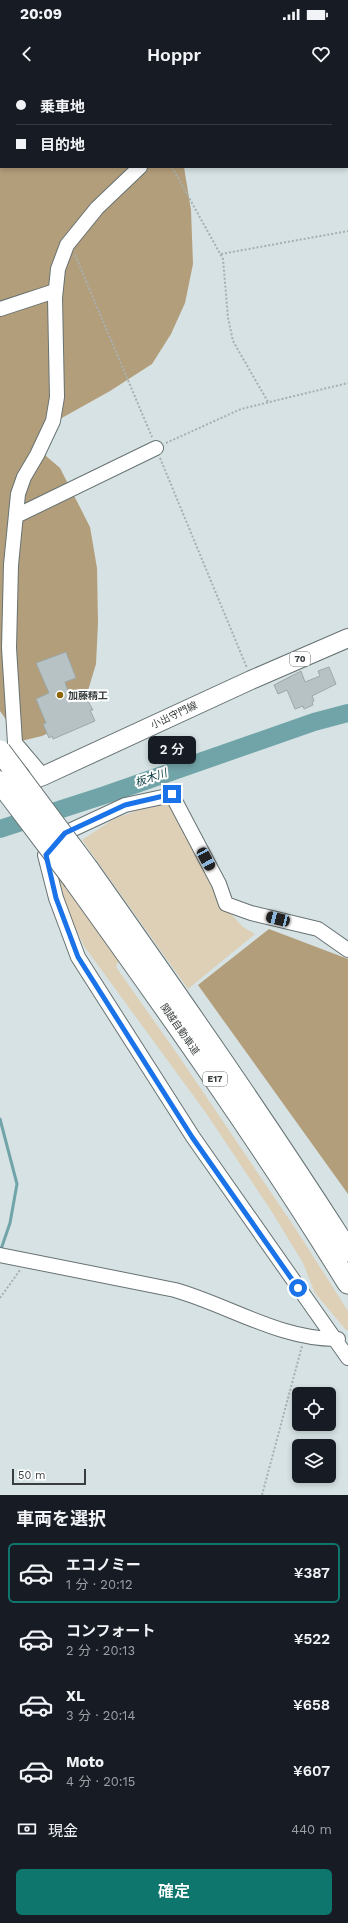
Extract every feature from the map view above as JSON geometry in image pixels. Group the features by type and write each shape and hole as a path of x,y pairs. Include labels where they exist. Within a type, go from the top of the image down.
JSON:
{"highway":[{"name":"関越自動車道","path":"0,751 158,997 266,1155 348,1284"},
{"name":"関越自動車道","path":"0,782 81,875 166,979 276,1139 348,1251"}],"main road":[{"name":"小出守門線","path":"0,792 43,776 251,680 348,638"}],"street":[{"path":"43,776 15,743 9,648 10,565 18,494 24,477 37,455 53,421 57,397 55,291 58,269 70,240 97,208 139,168"},
{"path":"0,309 55,291"},
{"path":"16,516 156,448"},
{"path":"348,950 318,929 251,913 226,904 219,884 172,794 125,805 65,833 46,855 56,898 78,957 192,1137 348,1358"},
{"path":"0,1255 28,1259 175,1290 202,1298 282,1330 336,1339"}],"path":[{"path":"173,168 223,259 228,318 233,341 268,402"},
{"path":"220,254 348,231"},
{"path":"70,240 251,680"},
{"path":"156,448 241,409 348,383"},
{"path":"0,1298 28,1259"},
{"path":"262,1495 305,1335"}],"shaded area":[{"path":"0,168 184,168 191,210 193,264 185,303 171,334 152,364 110,391 51,424 41,445 46,456 60,468 90,527 97,568 98,623 96,664 86,697 69,723 42,736 21,741 0,711"},
{"path":"171,798 225,907 243,927 255,934 188,989 82,840 114,819"},
{"path":"55,872 119,960 116,967 178,1055 295,1228 348,1311 348,1330 346,1330 315,1293 303,1263 272,1212 206,1113 84,946 55,886"},
{"path":"269,929 348,959 348,1194 198,985"}],"building":[{"name":"加藤精工","path":"66,652 76,678 65,682 71,701 85,696 93,710 90,710 95,721 53,739 52,736 49,738 43,724 46,723 36,699 49,693 36,663"},
{"path":"329,667 336,684 312,696 314,701 312,702 313,705 304,709 303,706 295,709 287,690 278,694 274,685 301,671 305,682 320,676 318,671"}],"waterway":[{"name":"板木川","path":"0,829 105,795 314,722 348,713"},
{"path":"0,1119 17,1184 10,1223 0,1252"}],"place":[{"name":"加藤精工","path":"60,695"}],"route":[{"path":"172,794 125,805 65,833 46,855 56,898 78,957 192,1137 298,1288"}]}
